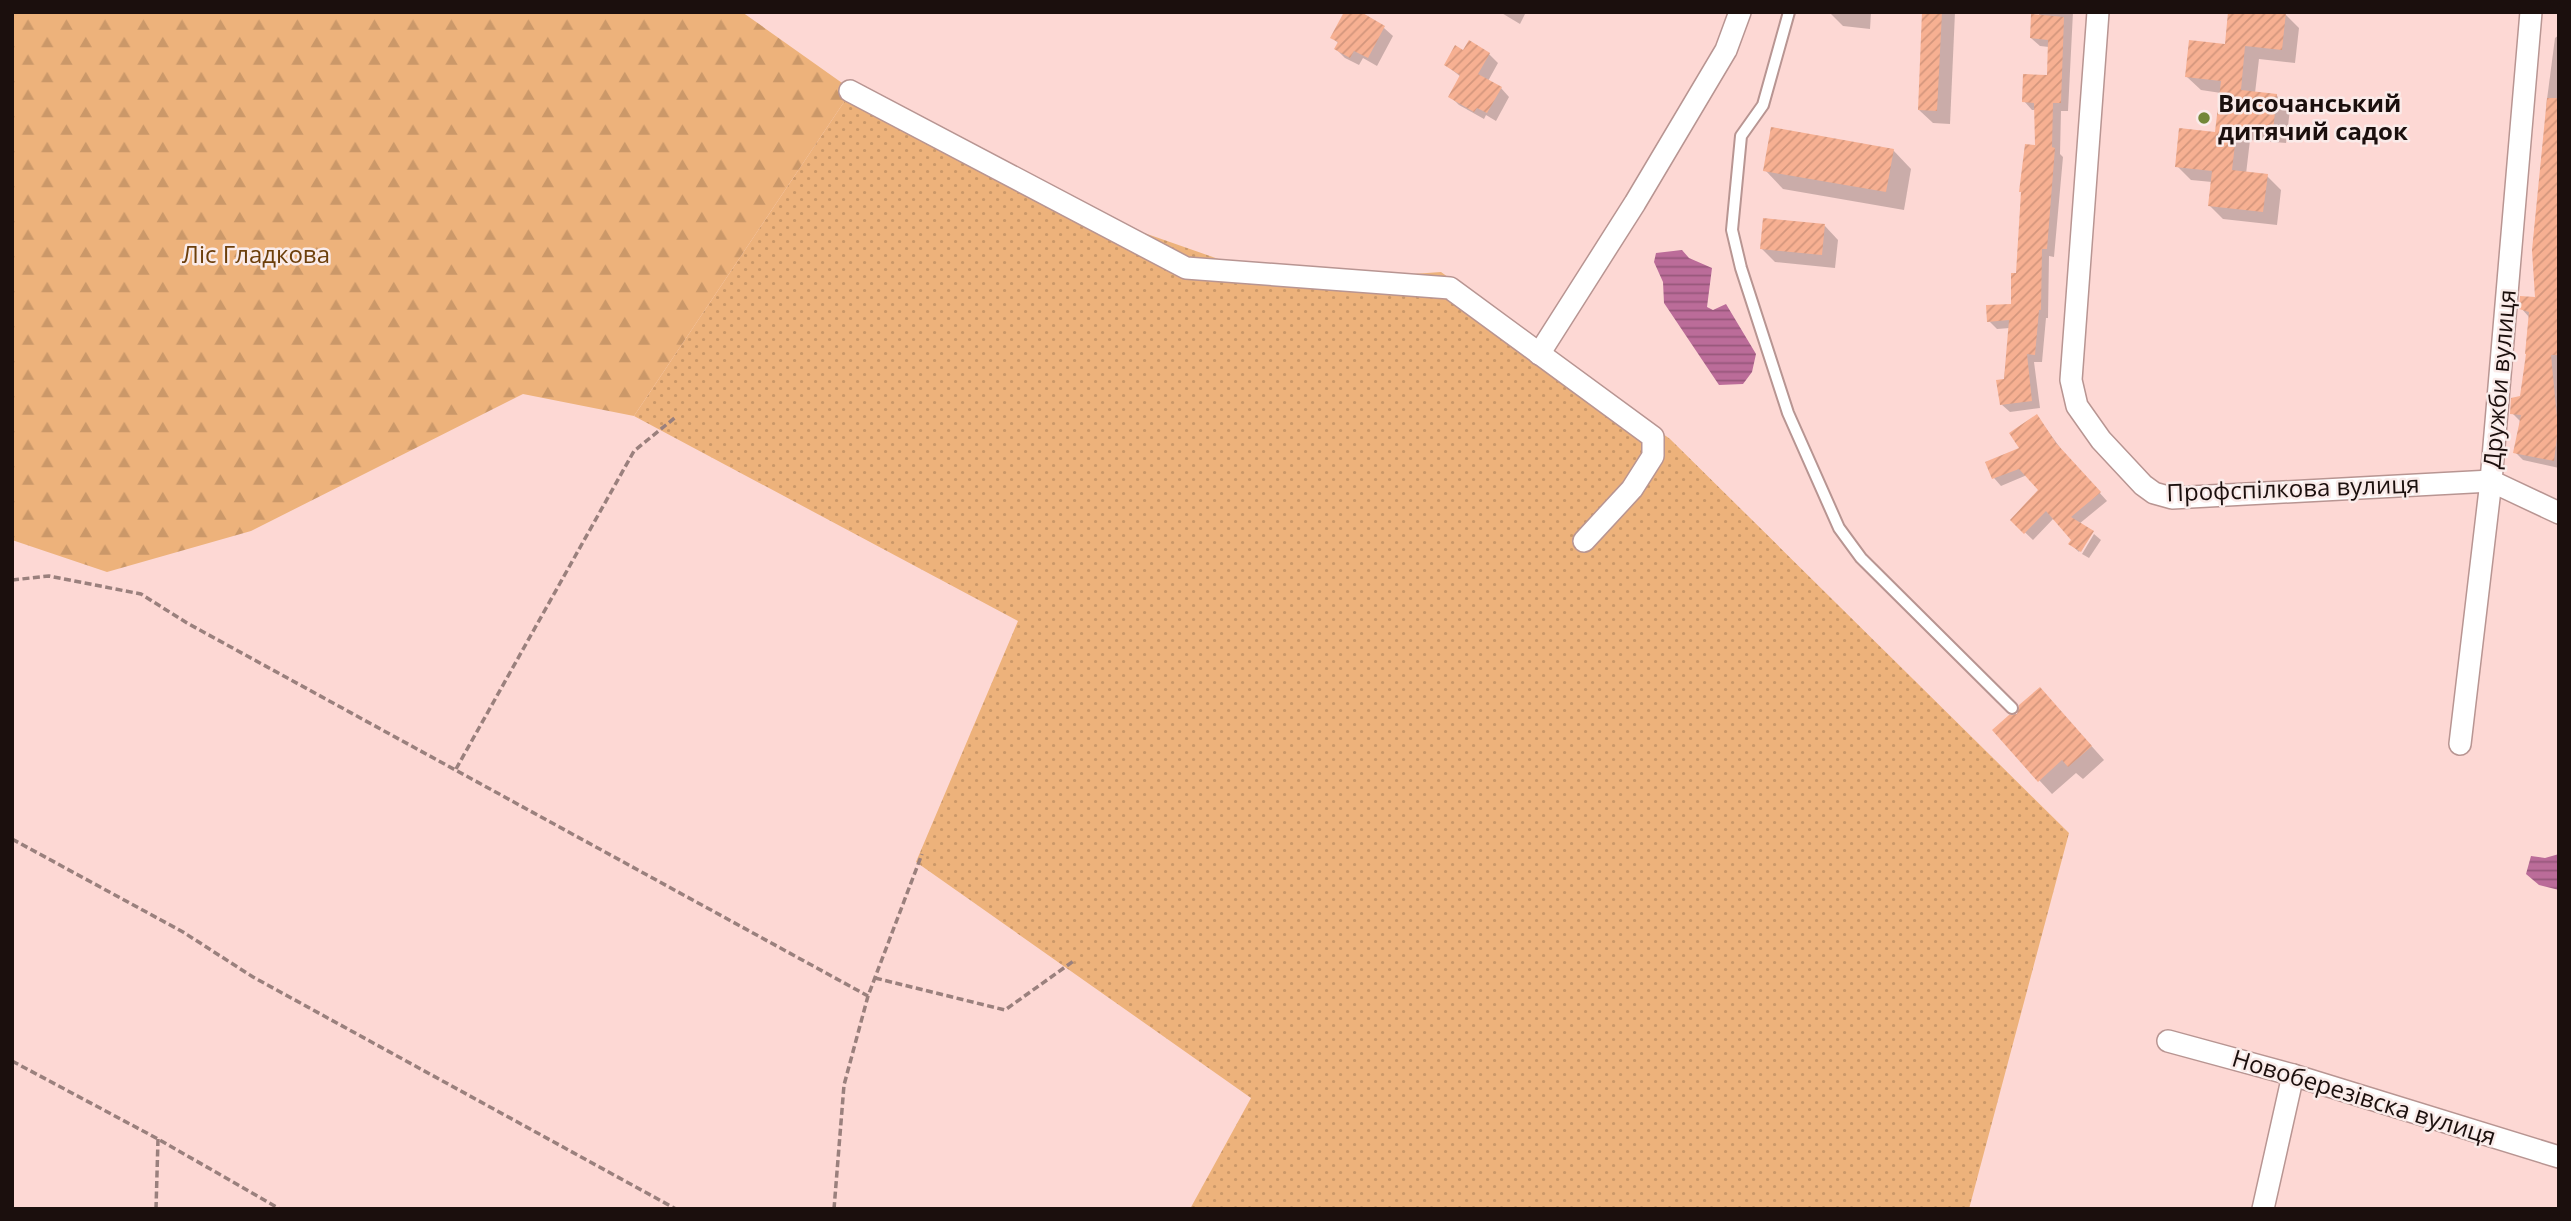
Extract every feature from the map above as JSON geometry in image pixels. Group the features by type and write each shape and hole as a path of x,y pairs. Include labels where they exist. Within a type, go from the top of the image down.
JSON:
{"street":[{"path":"1539,354 1726,50 1740,12"},
{"name":"Профспілкова вулиця","path":"2098,12 2071,380 2077,406 2101,440 2143,485 2154,493 2172,498 2491,481 2559,513"},
{"name":"Дружби вулиця","path":"2459,744 2491,481 2531,12"},
{"path":"850,91 1186,268 1450,288 1654,437 1653,456 1632,489 1584,541"},
{"name":"Новоберезівска вулиця","path":"2168,1041 2293,1075 2559,1157"},
{"path":"2263,1209 2293,1075"}],"lane":[{"path":"1789,12 1763,105 1741,136 1732,230 1741,268 1788,413 1839,528 1861,558 2011,708"}],"path":[{"path":"456,769 634,451 677,416"},
{"path":"12,580 48,576 141,594 187,623 868,996"},
{"path":"12,839 183,932 253,977 676,1209"},
{"path":"834,1209 844,1086 868,996 922,855"},
{"path":"875,978 1005,1010 1074,960"},
{"path":"12,1062 158,1139 280,1209"},
{"path":"156,1209 158,1139"}],"green space":[{"name":"Ліс Гладкова","path":"12,12 742,12 852,90 634,416 523,394 251,531 107,572 12,540"},
{"path":"852,90 1090,214 1287,283 1441,272 1670,439 2069,833 1969,1209 1190,1209 1251,1098 916,862 1018,621 634,416"}],"shaded area":[{"path":"1682,250 1689,258 1712,268 1707,307 1713,310 1726,304 1756,354 1752,372 1743,384 1719,385 1664,303 1663,282 1654,262 1656,253"},
{"path":"2559,854 2559,890 2539,885 2526,874 2531,856 2545,858"}],"building":[{"path":"1344,12 1361,12 1385,26 1368,58 1354,51 1350,58 1334,49 1338,42 1330,38"},
{"path":"1922,12 1942,12 1937,111 1918,110"},
{"path":"2228,12 2286,12 2282,50 2245,46 2241,90 2277,94 2273,131 2237,127 2232,170 2268,174 2263,212 2208,206 2212,171 2175,167 2179,128 2215,132 2221,81 2185,77 2189,40 2225,44"},
{"path":"2031,14 2064,17 2061,103 2053,103 2052,147 2055,148 2047,249 2042,249 2041,310 2035,355 2027,354 2032,401 2000,405 1996,380 2004,379 2009,320 1987,322 1986,305 2011,304 2011,273 2016,273 2019,192 2025,144 2035,145 2034,103 2022,102 2023,74 2047,75 2048,40 2030,38"},
{"path":"1469,40 1490,53 1478,74 1502,87 1487,113 1477,108 1474,112 1448,97 1460,75 1444,65 1455,45 1463,50"},
{"path":"2547,98 2559,98 2559,355 2551,355 2558,428 2554,461 2513,453 2521,415 2510,414 2511,398 2520,396 2526,354 2529,312 2519,309 2520,296 2535,297 2532,250"},
{"path":"1771,127 1894,149 1886,192 1763,171"},
{"path":"1763,218 1825,224 1822,255 1760,249"},
{"path":"2037,414 2056,443 2101,492 2071,517 2094,531 2081,552 2068,544 2071,540 2046,511 2024,534 2010,520 2038,490 2019,469 1992,479 1985,462 2019,448 2009,433"},
{"path":"2040,687 2092,746 2068,767 2062,760 2038,782 1992,730 2009,715 2017,714 2019,705"}],"place":[{"name":"Височанський дитячий садок","path":"2204,118"}]}
